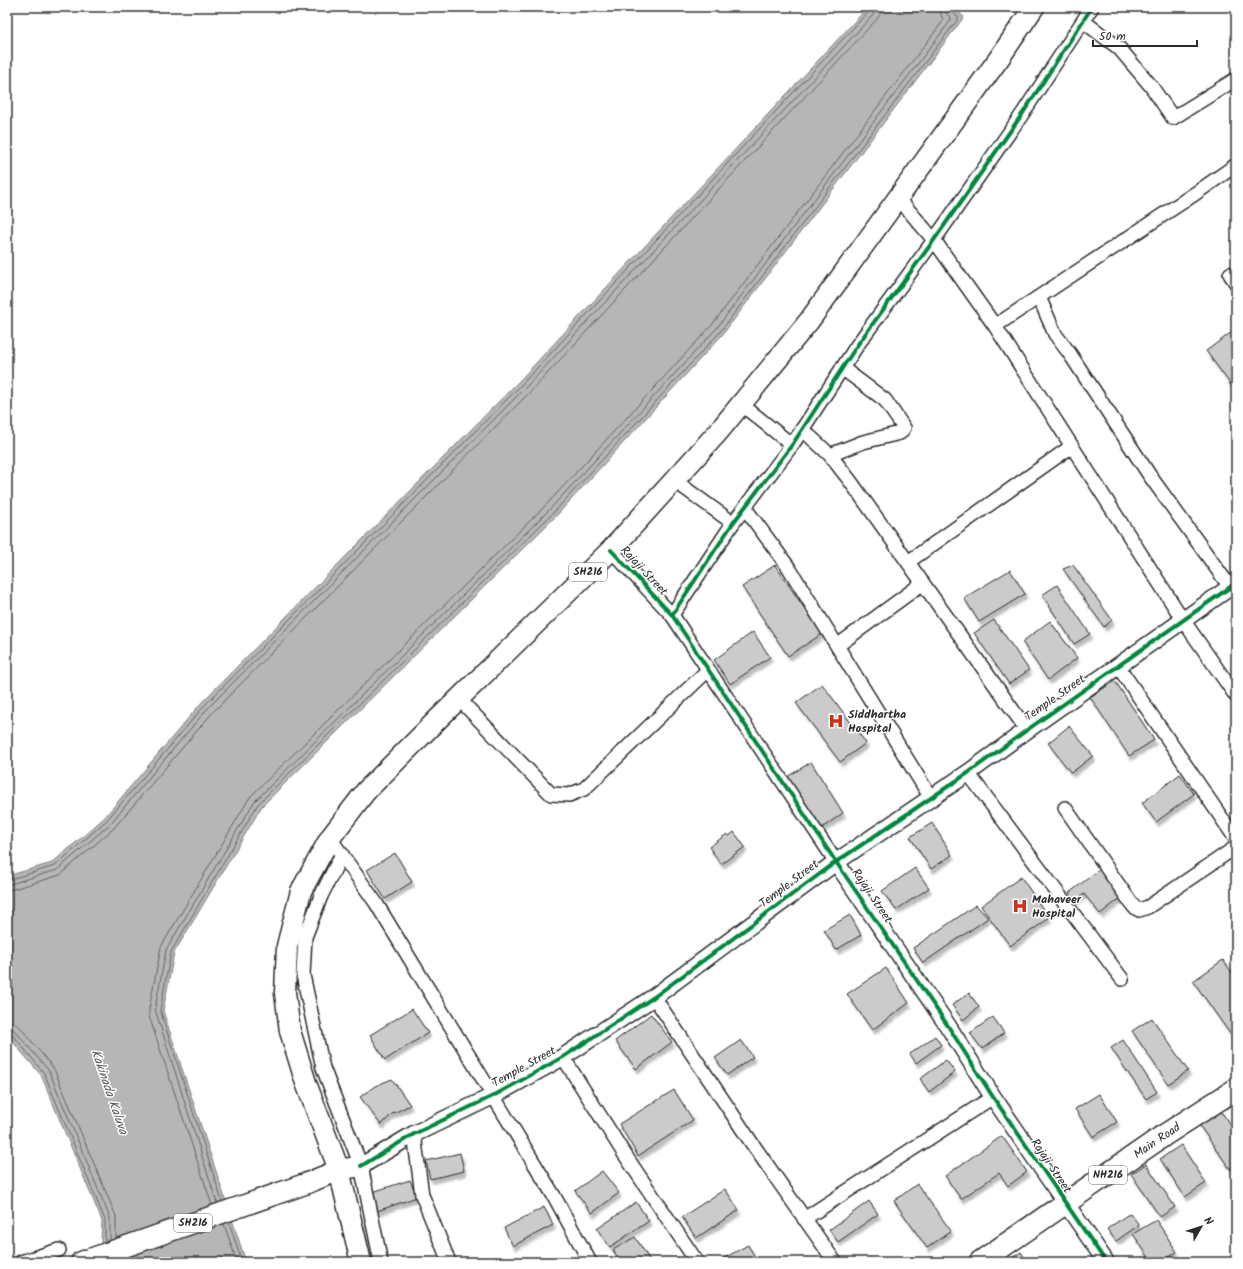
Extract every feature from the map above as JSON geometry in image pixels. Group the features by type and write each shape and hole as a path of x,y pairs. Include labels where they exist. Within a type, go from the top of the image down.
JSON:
{"highway":[{"name":"Main Road","path":"980,1262 1163,1136 1236,1089"}],"main road":[{"name":"SH216","path":"361,1262 339,1170 306,1083 290,1031 285,993 287,946 301,891 330,838 366,791 611,550 675,481 741,404 809,321 1034,7"},
{"path":"339,1170 361,1166"},
{"name":"SH216","path":"81,1262 305,1184 339,1170"}],"street":[{"path":"672,615 733,523 792,445 858,344 934,240 1023,113 1092,7"},
{"path":"1083,21 1119,48 1151,86 1173,118 1236,79"},
{"path":"995,326 1236,165"},
{"path":"898,198 934,240 995,326 1183,620 1236,696"},
{"path":"1039,297 1055,334 1070,354 1150,476 1233,585"},
{"path":"830,455 863,442 900,433 904,428 885,400 842,368"},
{"path":"741,404 792,445"},
{"path":"802,429 830,455 851,482 1027,730"},
{"path":"908,562 1072,446"},
{"path":"675,481 733,523"},
{"path":"745,508 788,568 931,798"},
{"name":"Rajaji Street","path":"611,550 672,615 836,862 948,1026 993,1097 1106,1262"},
{"path":"837,646 923,583"},
{"name":"Temple Street","path":"361,1166 414,1134 493,1096 563,1057 654,997 836,862 968,773 1233,585"},
{"path":"1118,666 1236,839"},
{"path":"459,699 551,794 569,795 584,789 708,670"},
{"path":"968,773 1122,979"},
{"path":"1065,808 1134,907 1139,910 1148,907 1236,847"},
{"path":"330,838 376,903 554,1196 590,1262"},
{"path":"342,854 321,896 305,937 303,975 323,1068 361,1166 381,1262"},
{"path":"654,997 804,1219 835,1262"},
{"path":"563,1057 622,1152 697,1262"},
{"path":"804,1219 993,1097"},
{"path":"414,1134 422,1195 449,1262"},
{"path":"21,1262 59,1250"}],"water":[{"name":"Kakinada Kaluva","path":"868,7 952,7 964,17 723,334 557,515 262,806 174,953 163,1011 246,1262 100,1262 102,1221 41,1075 7,1035 7,876 52,863 104,818 202,702 522,378"}],"building":[{"path":"1236,329 1236,382 1231,385 1206,351"},
{"path":"775,565 822,634 788,656 742,587"},
{"path":"1073,565 1112,620 1104,627 1063,569"},
{"path":"1010,570 1025,594 979,622 964,598"},
{"path":"1057,585 1090,634 1074,644 1042,595"},
{"path":"994,620 1029,670 1009,684 974,633"},
{"path":"1050,621 1077,658 1048,680 1022,642"},
{"path":"753,632 770,657 730,684 714,660"},
{"path":"1115,681 1154,740 1129,756 1090,697"},
{"path":"822,684 866,743 840,762 796,703"},
{"path":"1069,726 1093,756 1071,773 1048,743"},
{"path":"811,762 843,813 819,830 784,779"},
{"path":"1180,774 1194,794 1156,822 1142,803"},
{"path":"932,823 952,855 931,869 910,837"},
{"path":"734,832 745,847 721,864 709,847 727,834 729,836"},
{"path":"395,853 412,882 385,899 367,870"},
{"path":"915,868 929,888 896,910 882,891"},
{"path":"1100,869 1122,897 1100,914 1084,894 1075,901 1069,893"},
{"path":"1021,877 1049,918 1010,946 981,906"},
{"path":"976,905 988,918 923,963 913,948"},
{"path":"850,915 861,935 836,950 824,930"},
{"path":"1223,960 1236,978 1236,1036 1233,1038 1193,981"},
{"path":"886,968 909,1003 872,1030 847,994"},
{"path":"969,993 979,1007 963,1020 952,1005"},
{"path":"412,1009 428,1033 385,1060 370,1035"},
{"path":"651,1014 672,1042 636,1069 615,1041"},
{"path":"993,1017 1004,1033 982,1049 970,1033"},
{"path":"1152,1018 1188,1071 1168,1084 1132,1031"},
{"path":"935,1036 941,1045 916,1063 910,1054"},
{"path":"741,1040 753,1057 727,1075 715,1058"},
{"path":"1123,1040 1157,1092 1146,1099 1111,1048"},
{"path":"946,1060 955,1072 929,1092 920,1079"},
{"path":"392,1079 410,1105 392,1114 381,1125 360,1097 375,1086"},
{"path":"674,1090 693,1120 638,1156 619,1124"},
{"path":"1099,1094 1117,1122 1093,1137 1075,1109"},
{"path":"1220,1110 1236,1133 1236,1165 1230,1169 1199,1125"},
{"path":"1002,1136 1027,1172 1008,1186 999,1173 961,1199 945,1176"},
{"path":"1181,1145 1206,1183 1185,1197 1160,1159"},
{"path":"460,1153 464,1171 430,1179 426,1161"},
{"path":"1146,1164 1175,1207 1160,1217 1131,1174"},
{"path":"602,1171 619,1193 592,1213 575,1191"},
{"path":"410,1180 417,1197 377,1211 369,1193"},
{"path":"917,1184 951,1231 927,1248 894,1201"},
{"path":"725,1189 739,1210 696,1238 682,1217"},
{"path":"869,1201 878,1214 838,1242 829,1230"},
{"path":"636,1202 649,1221 610,1247 597,1229"},
{"path":"544,1207 553,1225 513,1246 504,1228"},
{"path":"1130,1213 1139,1225 1116,1241 1107,1229"},
{"path":"1156,1220 1177,1252 1161,1262 1152,1262 1133,1234"},
{"path":"635,1237 651,1262 620,1262 613,1250"},
{"path":"748,1245 758,1262 717,1262"},
{"path":"1021,1252 1027,1262 1006,1262"},
{"path":"1143,1257 1147,1262 1136,1262"}],"cycle path":[{"path":"672,615 733,523 792,445 858,344 934,240 1023,113 1092,7"},
{"path":"611,550 672,615 836,862 948,1026 993,1097 1106,1262"},
{"path":"361,1166 414,1134 493,1096 563,1057 654,997 836,862 968,773 1236,583"}],"place":[{"name":"Siddhartha Hospital","path":"836,721"},
{"name":"Mahaveer Hospital","path":"1020,906"}]}
